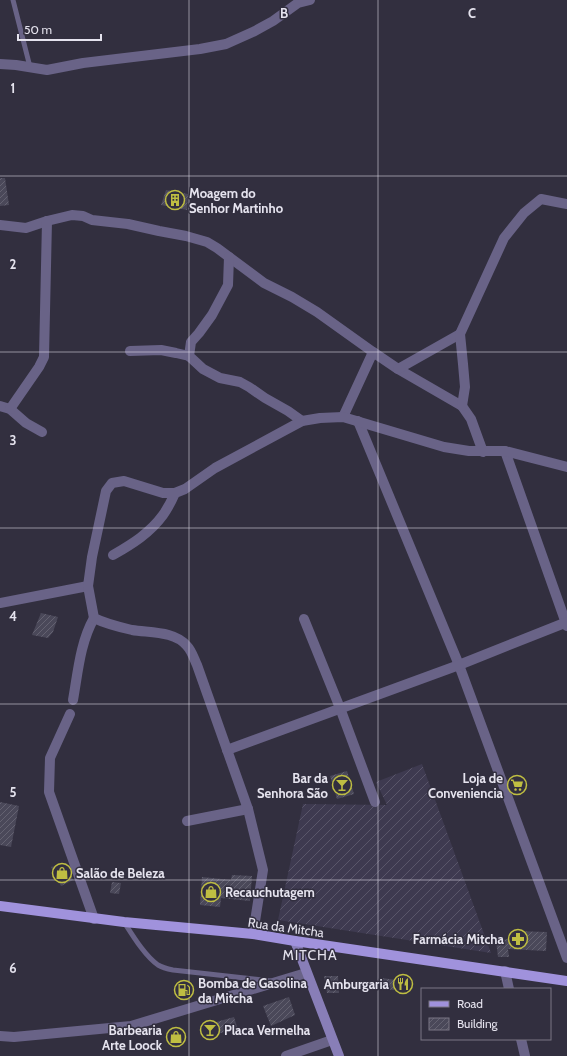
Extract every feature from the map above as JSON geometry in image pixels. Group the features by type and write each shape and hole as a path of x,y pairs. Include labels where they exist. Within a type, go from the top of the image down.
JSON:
{"main road":[{"name":"Rua da Mitcha","path":"0,906 94,919 253,934 294,942 567,981"},
{"path":"294,942 339,1056"}],"street":[{"path":"0,64 47,70 84,63 200,49 226,44 273,21 298,1 310,0"},
{"path":"462,406 465,387 460,334 504,238 524,213 541,199 567,204"},
{"path":"0,225 26,228 72,215 83,216 92,220 128,224 207,242 264,283 317,312 398,369 462,406 471,419 483,452"},
{"path":"42,432 5,408 39,367 44,357 47,221"},
{"path":"189,356 191,342 212,315 228,285 229,257"},
{"path":"398,369 460,334"},
{"path":"130,351 161,350 189,356 203,369 220,378 244,384 288,411 302,422"},
{"path":"343,417 373,352"},
{"path":"73,700 83,644 88,628 94,618 88,586 92,557 106,491 112,483 124,481 163,493 176,493 185,489 215,468 302,422 320,418 343,417 444,447 483,452 504,451 567,467"},
{"path":"358,421 459,665 567,958"},
{"path":"226,750 567,624 504,451"},
{"path":"113,555 139,539 150,529 163,515 176,493"},
{"path":"0,602 88,586"},
{"path":"94,618 102,622 131,630 167,635 178,639 188,646 197,665 226,750 248,808 263,870 253,934"},
{"path":"304,619 340,708 375,802"},
{"path":"70,714 50,758 49,792 94,919"},
{"path":"187,821 248,808"},
{"path":"505,972 509,988"},
{"path":"0,1036 14,1037 131,1026 306,973"},
{"path":"286,1056 332,1040"},
{"path":"521,1040 525,1056"}],"lane":[{"path":"13,0 30,67"},
{"path":"124,922 152,960 163,967 173,970 277,982"}],"shaded area":[{"path":"422,764 491,953 278,920 303,804 387,805 376,782"}],"building":[{"path":"0,178 5,178 9,205 0,206"},
{"name":"Moagem do Senhor Martinho","path":"166,190 188,194 187,210 161,205"},
{"path":"41,613 58,617 53,632 48,638 32,635"},
{"name":"Bar da Senhora São","path":"347,771 354,794 337,799 330,776"},
{"name":"Loja de Conveniencia","path":"516,778 518,781 523,779 526,787 513,794 509,782"},
{"path":"0,802 19,806 11,847 0,845"},
{"name":"Salão de Beleza","path":"66,863 73,880 61,886 51,867"},
{"path":"232,875 252,876 250,901 221,898 220,907 200,905 202,877 231,880"},
{"path":"112,882 121,883 119,894 110,893"},
{"path":"515,931 547,932 546,951 508,949 509,957 498,957 496,941 515,938"},
{"path":"324,976 338,976 339,993 327,993"},
{"path":"382,978 396,980 394,990 380,989"},
{"path":"289,997 295,1015 271,1026 263,1006"},
{"path":"234,1017 238,1030 204,1037 202,1026"}],"place":[{"name":"Moagem do Senhor Martinho","path":"175,200"},
{"name":"Bar da Senhora São","path":"342,785"},
{"name":"Loja de Conveniencia","path":"517,785"},
{"name":"Salão de Beleza","path":"62,873"},
{"name":"Recauchutagem","path":"211,892"},
{"name":"Farmácia Mitcha","path":"518,939"},
{"name":"Amburgaria","path":"403,984"},
{"name":"Bomba de Gasolina da Mitcha","path":"184,990"},
{"name":"Placa Vermelha","path":"210,1030"},
{"name":"Barbearia Arte Loock","path":"176,1037"}],"district":[{"name":"MITCHA","path":"310,955"}]}
